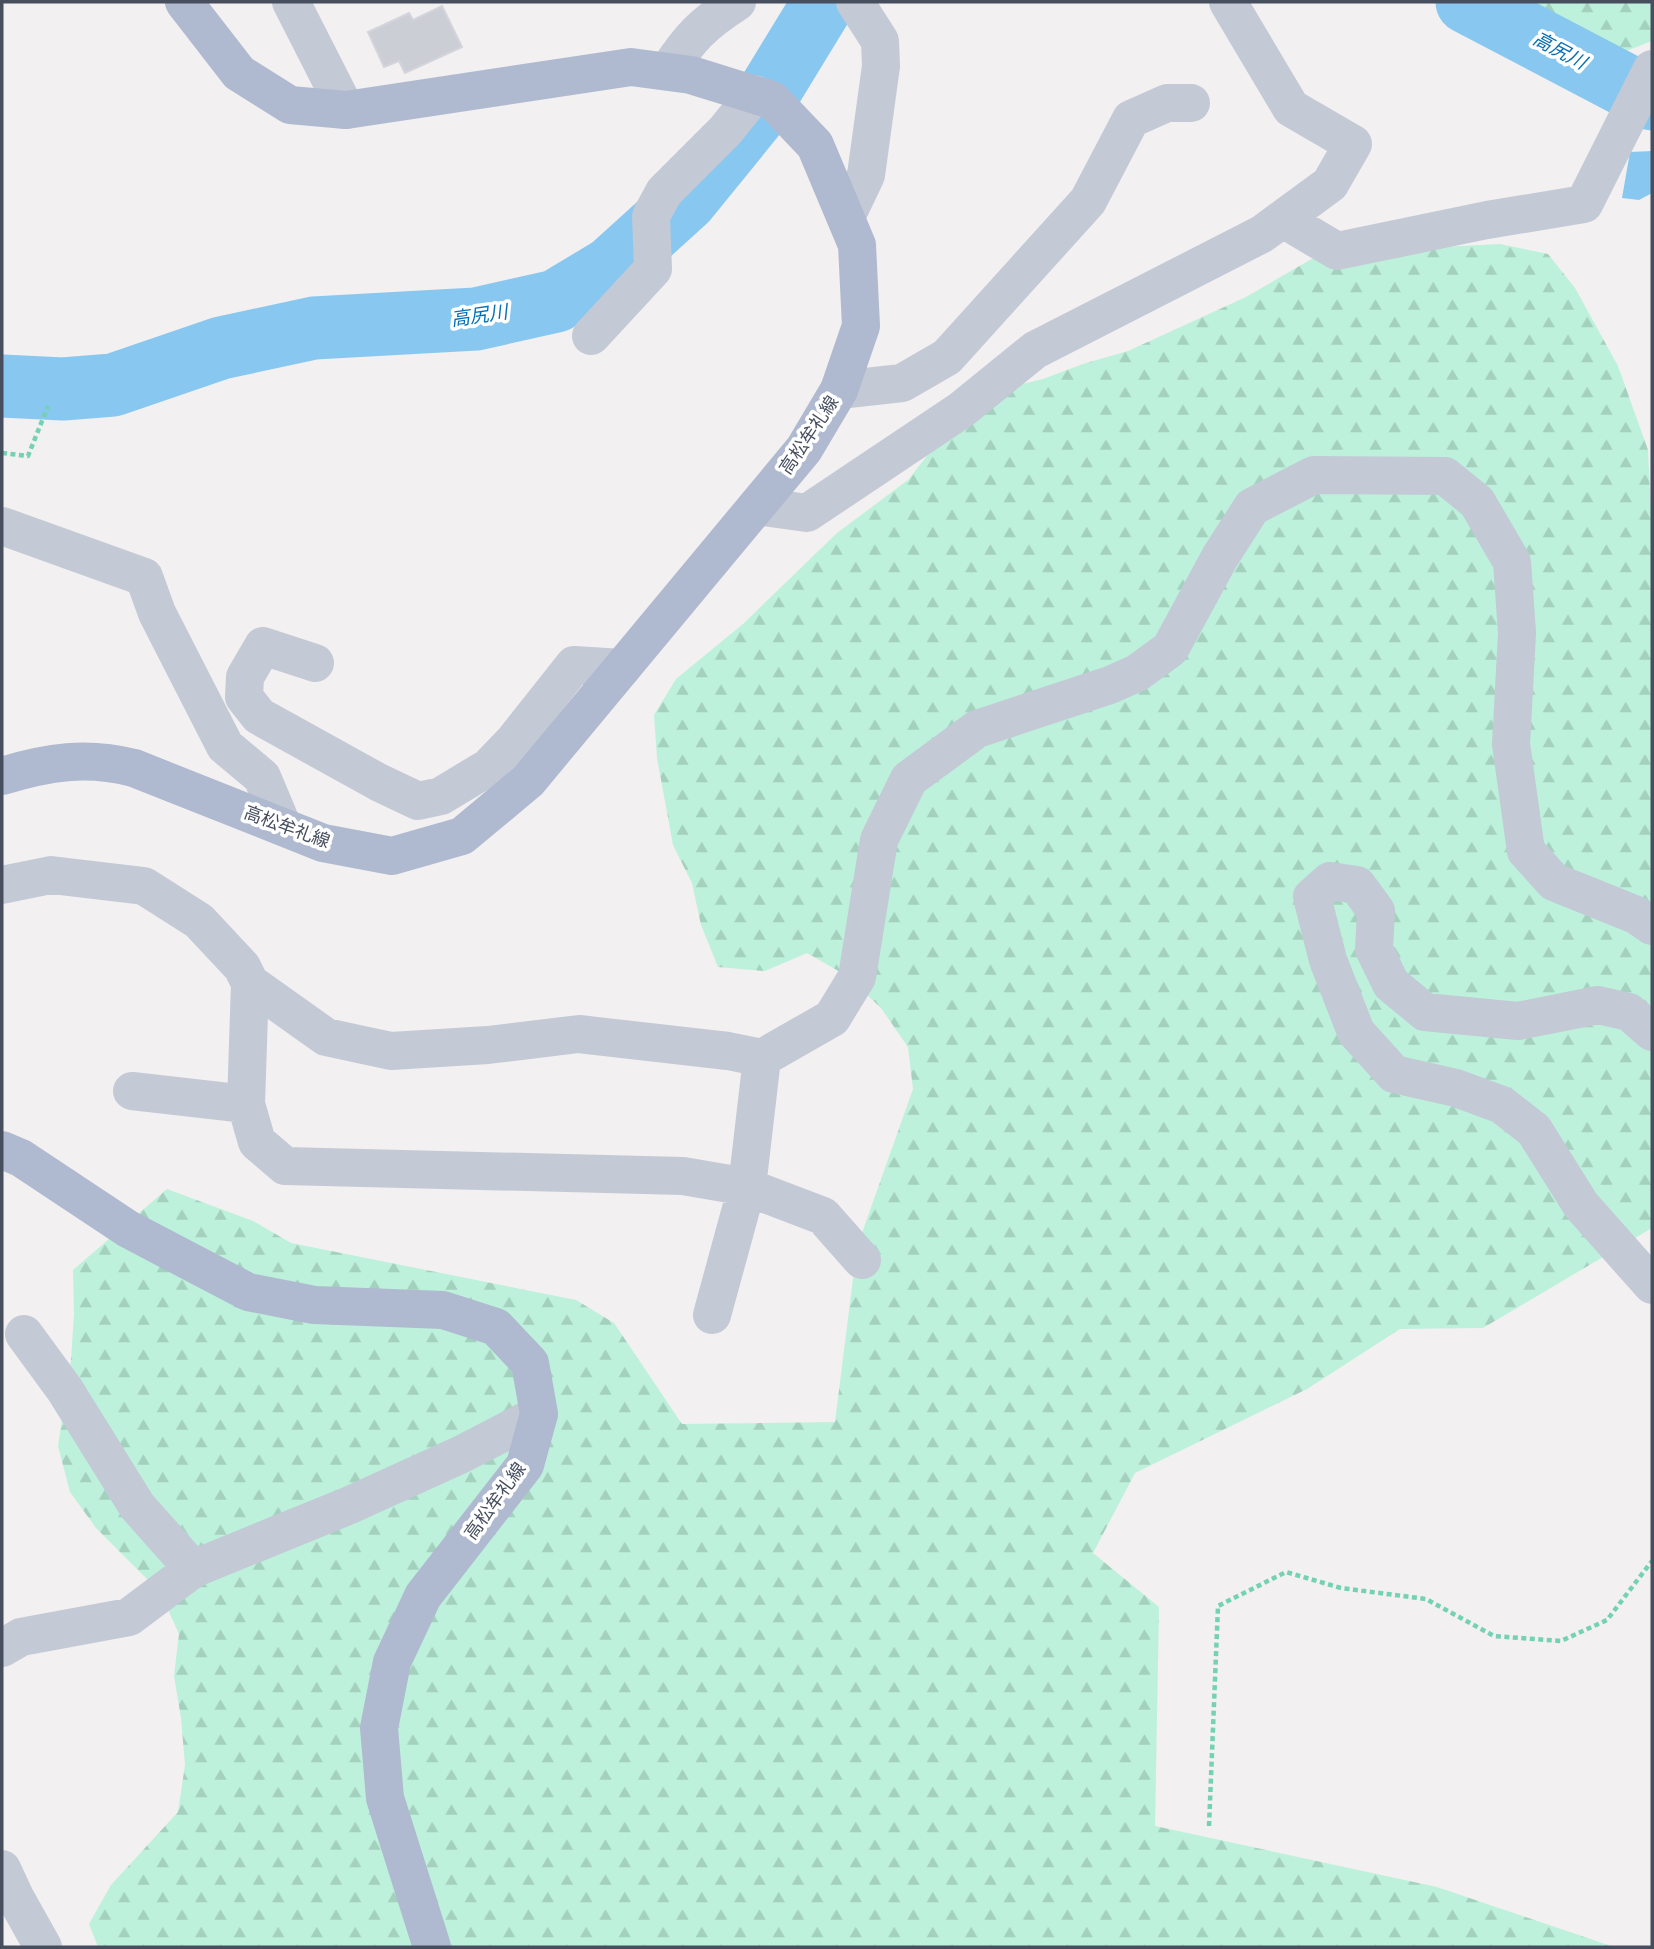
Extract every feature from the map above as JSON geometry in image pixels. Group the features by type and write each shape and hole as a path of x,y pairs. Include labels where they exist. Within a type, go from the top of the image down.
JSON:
{"main road":[{"name":"高松牟礼線","path":"2,776 40,764 104,760 134,768 323,843 392,856 462,836 528,781 804,450 839,390 861,326 857,245 846,217 816,145 772,100 691,75 631,67 346,110 290,105 239,74 184,2"},
{"name":"高松牟礼線","path":"2,1150 20,1158 128,1229 248,1292 314,1305 443,1310 496,1327 530,1363 539,1414 525,1465 423,1596 392,1662 379,1728 385,1798 432,1947"}],"street":[{"path":"291,2 346,110"},
{"path":"668,71 688,40 709,20 737,2"},
{"path":"846,217 866,175 881,66 880,41 855,2"},
{"path":"757,506 807,513 961,410 1035,350 1262,234 1330,184 1353,144 1291,108 1228,2"},
{"path":"1283,219 1337,251 1486,220 1584,204 1652,69"},
{"path":"591,336 653,269 651,216 664,192 725,131 755,94"},
{"path":"839,390 902,383 947,356 1088,201 1131,119 1167,103 1191,103"},
{"path":"2,885 51,875 144,886 199,921 242,967 250,983 326,1037 391,1051 488,1045 579,1034 728,1051 762,1058 832,1018 857,977 879,840 909,779 977,729 1110,685 1137,673 1170,649 1220,557 1252,507 1314,475 1445,475 1477,502 1512,562 1517,633 1511,744 1526,851 1554,882 1636,915 1652,926"},
{"path":"2,526 144,577 157,613 225,746 262,777 283,827"},
{"path":"315,663 263,646 245,677 244,697 259,716 378,782 418,801 440,796 489,767 513,742 574,665 622,668"},
{"path":"1652,1032 1629,1012 1598,1005 1518,1021 1425,1013 1391,984 1374,949 1376,911 1357,885 1330,881 1312,897 1328,960 1356,1032 1394,1074 1456,1088 1502,1105 1534,1130 1581,1205 1652,1285"},
{"path":"250,983 246,1104 257,1142 285,1166 683,1176 747,1187 823,1216 862,1260"},
{"path":"712,1315 747,1187 762,1058"},
{"path":"132,1091 246,1104"},
{"path":"24,1334 65,1390 137,1506 193,1569"},
{"path":"2,1648 21,1637 130,1617 193,1569 350,1505 462,1454 539,1414"},
{"path":"2,1869 43,1947"}],"path":[{"path":"2,453 28,456 48,406"},
{"path":"1209,1826 1218,1606 1286,1572 1341,1588 1426,1599 1494,1636 1561,1641 1607,1620 1652,1561"}],"green space":[{"path":"1521,2 1652,2 1652,41 1582,68 1538,61 1521,22"},
{"path":"1500,244 1548,254 1575,288 1618,366 1648,450 1652,534 1652,1228 1483,1328 1400,1329 1307,1389 1135,1473 1093,1553 1159,1607 1155,1826 1437,1887 1614,1947 98,1947 89,1924 111,1885 178,1812 185,1765 174,1676 179,1634 160,1592 96,1528 70,1492 58,1446 71,1360 73,1270 167,1189 253,1221 291,1243 576,1300 614,1323 682,1424 835,1422 857,1247 913,1089 908,1047 881,1008 847,976 807,953 765,971 718,967 701,925 692,883 673,845 657,758 654,715 676,679 743,624 837,533 908,480 962,411 1001,389 1043,379 1128,351 1246,297 1322,253"}],"water":[{"path":"1652,151 1652,193 1639,200 1622,198 1630,152"}],"building":[{"path":"442,6 462,47 405,73 399,61 384,67 368,32 409,13 413,20"}],"waterway":[{"name":"高尻川","path":"2,386 63,389 113,385 221,348 314,328 476,319 556,301 611,268 686,200 755,115 824,2"},
{"name":"高尻川","path":"1467,2 1652,99"}]}
